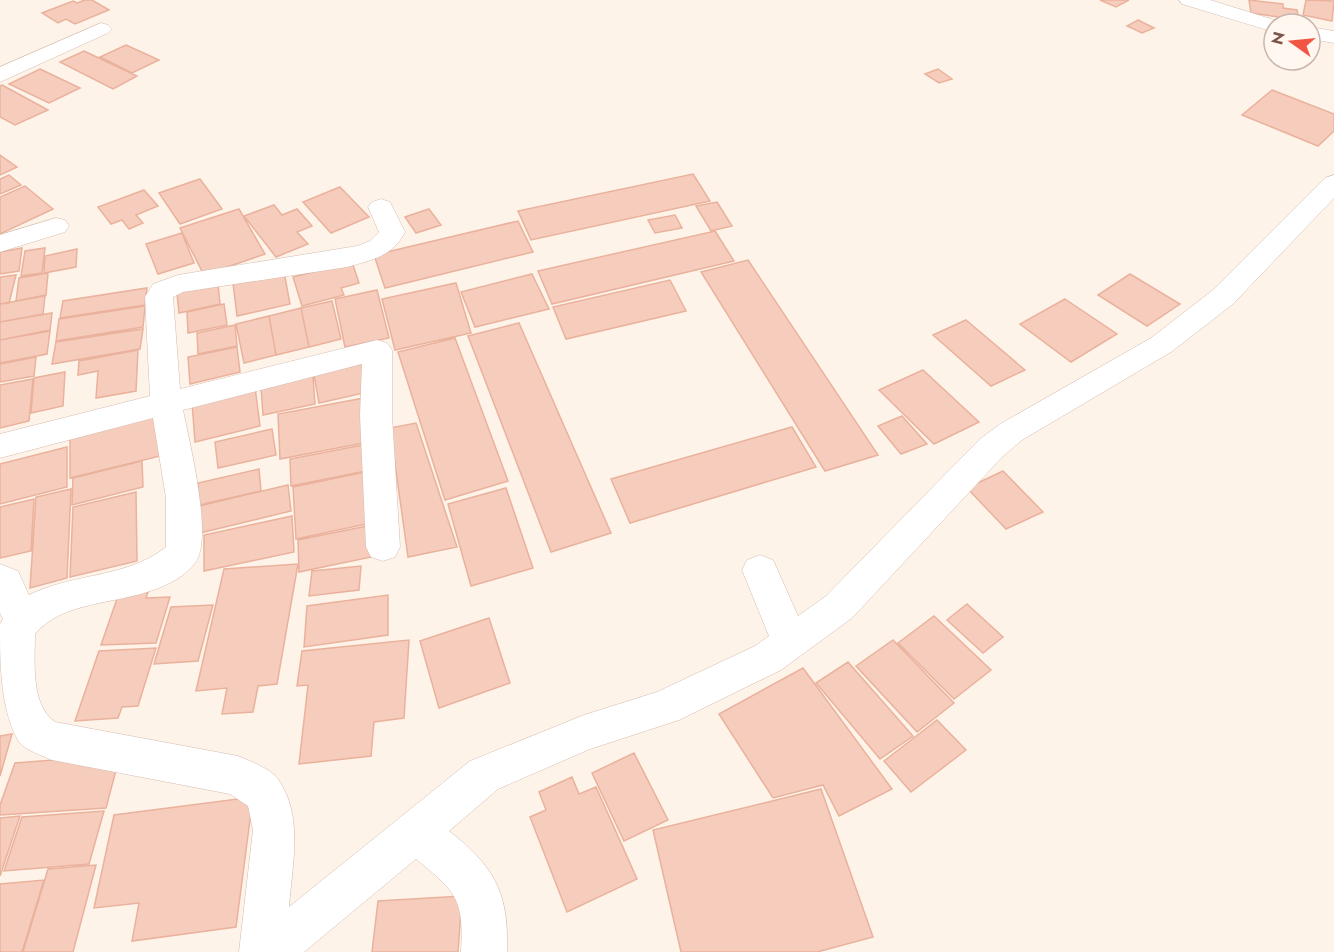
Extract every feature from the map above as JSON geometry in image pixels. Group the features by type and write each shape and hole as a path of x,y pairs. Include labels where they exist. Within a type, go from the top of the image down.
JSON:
{"street":[{"path":"1189,0 1262,22"},
{"path":"0,75 101,29"},
{"path":"269,952 484,775 584,733 665,707 768,658 839,607 991,448 1011,432 1161,345 1223,297 1334,183"},
{"path":"262,952 274,830 270,809 262,792 238,776 52,741 33,729 20,698 16,669 16,629 22,621 45,603 149,576 183,553 186,533 184,513 167,404 159,297 163,290 178,284 347,258 371,251 388,242 392,232 381,207"},
{"path":"0,244 56,226"},
{"path":"0,446 376,350 376,416 383,547"},
{"path":"760,570 790,642"},
{"path":"0,579 5,582 22,621"},
{"path":"415,831 452,861 477,890 485,937 484,952"}],"building":[{"path":"92,0 109,10 75,24 66,19 58,23 42,13 73,1 77,3"},
{"path":"1100,0 1129,0 1116,7"},
{"path":"1249,0 1283,4 1283,8 1297,10 1297,12 1262,12 1262,15 1251,13"},
{"path":"1306,0 1334,1 1332,21 1322,19 1322,12 1304,12"},
{"path":"1138,20 1154,28 1142,33 1127,26"},
{"path":"126,45 159,60 132,73 100,57"},
{"path":"84,51 137,76 113,89 60,62"},
{"path":"40,69 80,88 49,103 9,84"},
{"path":"938,69 952,79 939,83 925,74"},
{"path":"0,86 48,110 15,125 0,117"},
{"path":"1272,90 1334,114 1334,131 1318,146 1242,115"},
{"path":"0,155 17,167 0,175"},
{"path":"693,174 710,201 531,240 518,211"},
{"path":"9,175 21,185 0,194 0,179"},
{"path":"200,179 222,209 180,224 159,193"},
{"path":"25,186 53,209 0,234 0,197"},
{"path":"340,187 369,217 331,233 303,202"},
{"path":"144,190 158,206 136,215 143,223 129,229 122,220 111,224 98,207"},
{"path":"717,202 732,226 711,231 696,206"},
{"path":"274,205 282,215 297,209 312,226 297,232 308,244 276,257 244,216"},
{"path":"239,209 265,254 204,275 180,228"},
{"path":"429,209 441,225 416,233 405,217"},
{"path":"675,215 682,228 655,233 648,220"},
{"path":"518,221 533,252 385,288 374,255"},
{"path":"715,231 734,261 552,304 538,271"},
{"path":"182,233 194,263 158,274 146,244"},
{"path":"22,248 19,271 0,274 0,252"},
{"path":"45,248 42,273 21,276 25,251"},
{"path":"77,249 76,267 44,273 45,256"},
{"path":"748,260 878,455 825,471 701,272"},
{"path":"352,262 359,283 341,288 344,295 302,306 293,277"},
{"path":"284,272 290,304 237,316 233,283"},
{"path":"48,273 46,295 16,301 19,278"},
{"path":"532,274 549,309 475,327 461,292"},
{"path":"1130,274 1180,304 1147,326 1098,295"},
{"path":"16,275 9,303 0,304 0,277"},
{"path":"670,280 686,311 566,339 553,307"},
{"path":"456,283 471,333 395,350 382,299"},
{"path":"218,284 220,304 179,313 177,293"},
{"path":"147,288 145,305 60,318 63,301"},
{"path":"377,290 389,338 345,347 335,299"},
{"path":"45,296 43,314 0,322 0,304"},
{"path":"1065,299 1117,334 1071,362 1020,324"},
{"path":"332,301 341,339 309,347 301,308"},
{"path":"224,304 227,325 188,333 187,312"},
{"path":"145,306 143,327 56,341 59,319"},
{"path":"301,308 309,347 276,355 269,316"},
{"path":"52,313 50,330 0,340 0,322"},
{"path":"269,316 276,355 244,363 236,324"},
{"path":"966,320 1025,370 991,386 933,335"},
{"path":"519,323 611,533 551,552 468,336"},
{"path":"235,325 237,346 198,354 197,333"},
{"path":"143,329 140,349 52,364 56,342"},
{"path":"50,331 47,354 0,363 0,340"},
{"path":"455,338 508,481 445,500 398,352"},
{"path":"237,347 240,372 190,384 188,357"},
{"path":"138,350 136,391 96,398 98,371 78,375 79,361"},
{"path":"36,357 34,376 0,382 0,364"},
{"path":"362,364 368,392 319,403 314,375"},
{"path":"923,370 979,422 934,444 879,390"},
{"path":"65,372 63,406 31,413 34,378"},
{"path":"313,376 315,404 263,415 261,387"},
{"path":"33,379 29,421 0,428 0,385"},
{"path":"255,387 260,426 195,442 192,402"},
{"path":"364,398 369,442 280,459 278,414"},
{"path":"158,416 160,456 70,478 70,437"},
{"path":"902,416 927,444 901,454 878,426"},
{"path":"416,423 457,547 408,557 390,428"},
{"path":"792,427 816,467 630,523 611,479"},
{"path":"272,429 276,455 218,468 215,442"},
{"path":"363,445 366,471 291,486 290,459"},
{"path":"67,447 67,487 0,504 0,464"},
{"path":"142,461 143,487 72,505 73,478"},
{"path":"259,469 261,491 199,505 198,483"},
{"path":"1003,471 1043,512 1006,529 967,488"},
{"path":"365,472 371,523 296,539 293,487"},
{"path":"288,485 291,511 200,533 199,506"},
{"path":"506,488 533,568 471,586 448,504"},
{"path":"71,489 67,578 30,588 36,497"},
{"path":"136,492 137,561 70,577 73,507"},
{"path":"34,499 31,551 0,558 0,507"},
{"path":"292,516 294,552 204,571 204,535"},
{"path":"372,525 376,556 299,572 298,540"},
{"path":"298,564 277,684 258,686 253,712 222,714 227,688 196,691 224,569"},
{"path":"361,566 359,590 309,596 312,571"},
{"path":"148,592 146,598 170,597 156,643 101,645 119,593"},
{"path":"388,595 388,635 304,647 307,606"},
{"path":"967,604 1003,637 983,653 947,620"},
{"path":"213,605 198,661 154,664 171,607"},
{"path":"934,616 991,670 954,699 898,643"},
{"path":"489,618 510,683 439,708 420,641"},
{"path":"409,640 404,718 374,722 371,756 299,764 308,685 297,686 302,651"},
{"path":"893,640 954,703 917,732 856,666"},
{"path":"156,648 138,706 122,707 118,718 75,721 99,651"},
{"path":"848,662 913,736 880,759 816,683"},
{"path":"803,668 892,789 839,816 823,785 773,798 719,714"},
{"path":"937,720 966,750 911,792 884,761"},
{"path":"12,734 0,776 0,736"},
{"path":"634,753 668,820 624,841 592,773"},
{"path":"120,755 106,808 0,815 0,805 15,763"},
{"path":"572,777 579,794 596,787 637,879 567,912 530,817 546,810 539,792"},
{"path":"821,789 873,937 817,952 681,952 653,830"},
{"path":"253,797 236,927 132,941 139,903 94,908 114,815"},
{"path":"104,811 89,864 4,871 22,817"},
{"path":"20,816 0,876 0,818"},
{"path":"96,865 73,952 23,952 48,869"},
{"path":"44,880 22,952 0,952 0,884"},
{"path":"462,896 458,952 372,952 378,901"}]}
